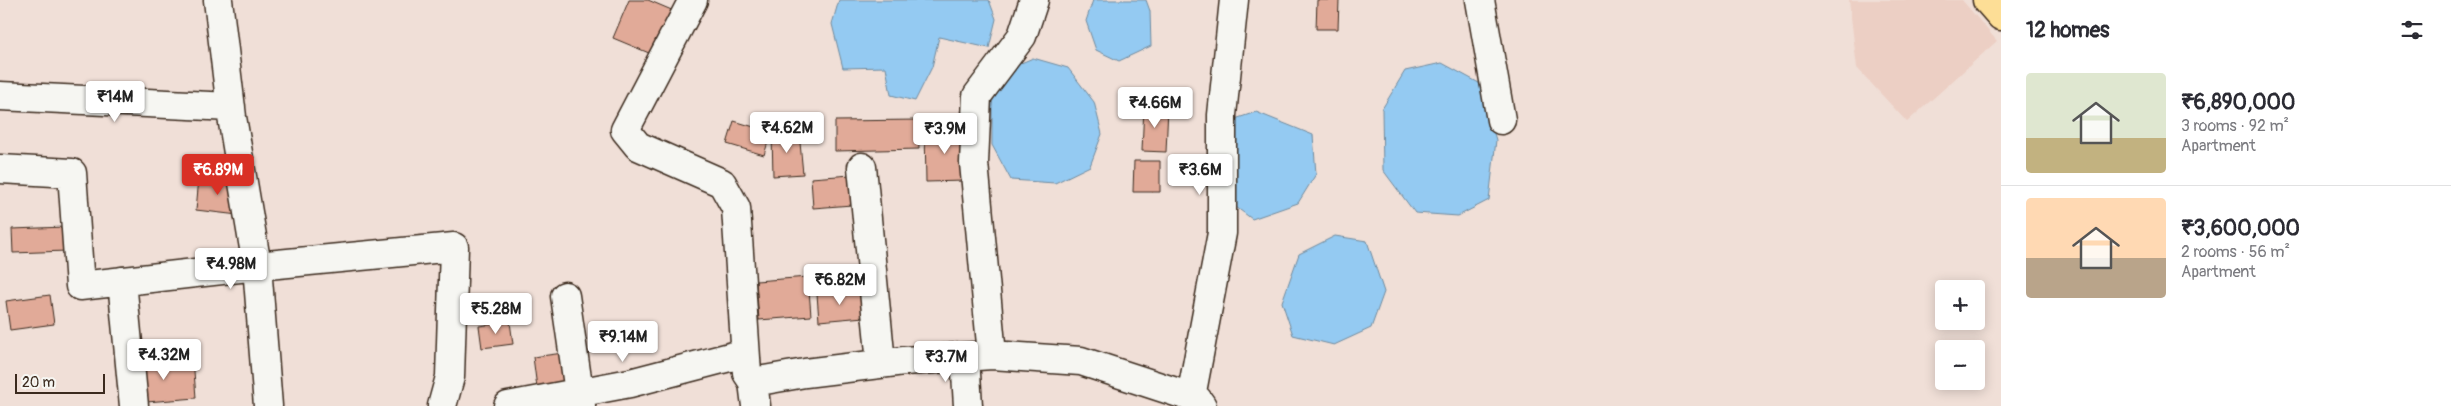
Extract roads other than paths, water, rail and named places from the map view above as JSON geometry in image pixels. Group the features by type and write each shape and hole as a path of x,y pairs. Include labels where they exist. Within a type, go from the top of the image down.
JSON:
{"main road":[{"path":"1987,0 2001,16"}],"street":[{"path":"218,0 231,108 257,266 268,406"},
{"path":"693,0 625,130 638,146 722,183 736,208 747,373 755,394 881,363 979,356 1081,361 1197,402 1222,233 1222,115 1234,0"},
{"path":"968,406 979,356 974,163 977,96 1022,36 1034,0"},
{"path":"1480,0 1501,120"},
{"path":"0,96 231,108"},
{"path":"862,166 881,363"},
{"path":"0,169 72,173 80,286 257,266 454,247 450,377 442,406"},
{"path":"122,281 134,406"},
{"path":"565,296 580,399"},
{"path":"508,406 580,399 630,383 745,353"}],"water":[{"path":"839,0 989,0 996,19 989,48 939,37 932,67 915,101 891,95 886,67 843,68 832,24"},
{"path":"1093,0 1146,0 1150,11 1151,46 1119,61 1096,50 1086,21"},
{"path":"1033,58 1068,68 1094,102 1102,134 1090,166 1055,183 1011,180 992,145 992,102 1014,66"},
{"path":"1442,63 1479,83 1496,140 1489,200 1458,216 1415,213 1383,170 1382,109 1405,71"},
{"path":"1256,112 1313,135 1316,174 1298,203 1252,219 1232,204 1235,119"},
{"path":"1335,236 1367,241 1384,292 1371,328 1334,345 1293,335 1282,302 1299,254"}]}
